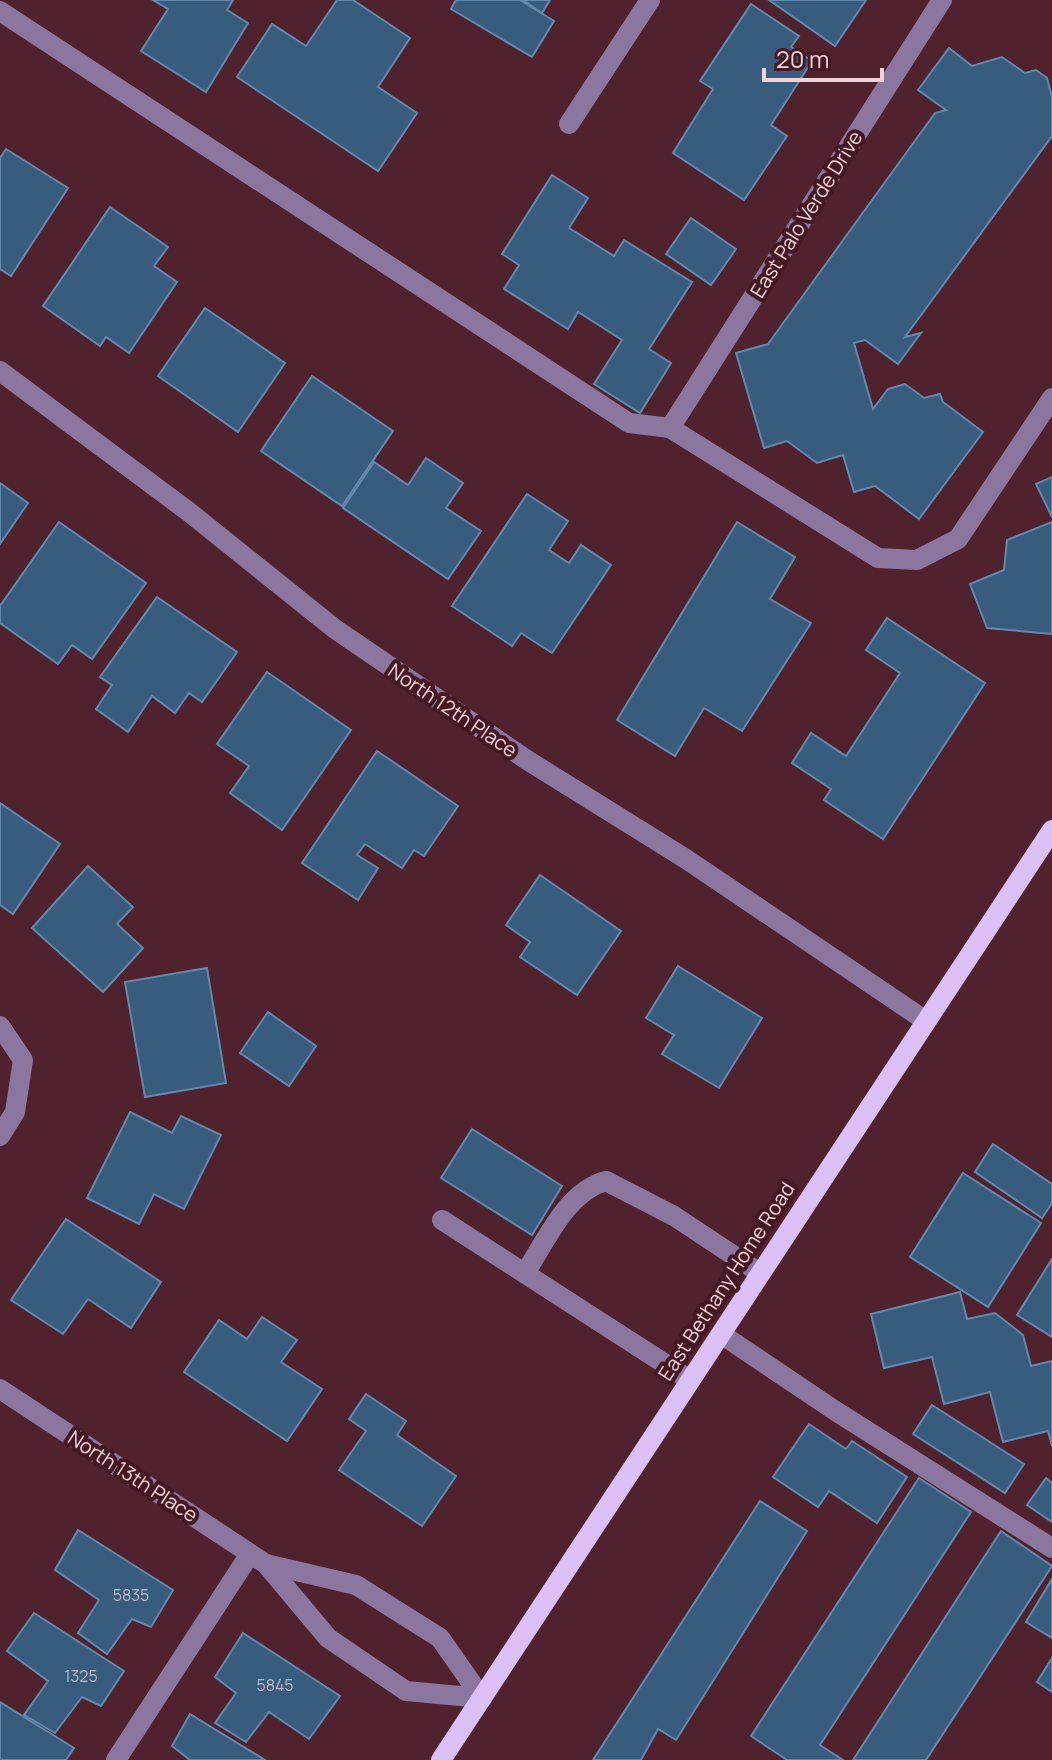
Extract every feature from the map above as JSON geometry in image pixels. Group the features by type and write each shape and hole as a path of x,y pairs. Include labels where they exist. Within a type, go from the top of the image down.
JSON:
{"main road":[{"name":"East Bethany Home Road","path":"441,1760 1052,830"}],"street":[{"path":"569,124 650,0"},
{"name":"East Palo Verde Drive","path":"670,428 942,0"},
{"path":"0,11 629,423 670,428 878,558 917,560 958,539 1052,398"},
{"name":"North 12th Place","path":"0,371 189,512 335,629 527,760 686,859 926,1021"},
{"path":"0,1026 23,1060 15,1112 0,1136"},
{"path":"525,1273 567,1209 590,1185 606,1181 674,1216 760,1273"},
{"path":"442,1220 690,1380"},
{"path":"721,1334 834,1410 1052,1548"},
{"name":"North 13th Place","path":"0,1389 258,1559 328,1638 406,1691 482,1698"},
{"path":"116,1760 258,1559"},
{"name":"North 13th Place","path":"258,1559 356,1585 440,1638 482,1698"}],"building":[{"path":"153,0 233,0 227,10 248,23 206,92 141,51 168,9"},
{"path":"337,0 353,0 410,38 378,87 417,113 378,171 237,77 272,24 306,46"},
{"path":"456,0 520,0 554,21 532,57 451,9"},
{"path":"523,0 550,0 542,13"},
{"path":"769,0 866,0 835,46"},
{"path":"751,4 799,36 791,47 812,61 771,125 787,136 744,200 673,153 713,89 700,81"},
{"path":"949,48 972,66 1002,57 1025,73 1036,70 1047,78 1052,97 1052,136 905,337 921,333 898,364 865,340 854,343 873,409 888,389 905,384 924,398 940,394 943,402 983,432 919,519 875,486 854,492 843,455 817,463 787,441 764,448 736,353 768,344 935,113 946,110 918,90"},
{"path":"6,149 68,188 11,276 0,269 0,158"},
{"path":"552,175 588,198 569,228 614,256 624,240 692,282 649,349 671,363 640,413 594,384 622,340 578,312 568,329 504,289 519,265 502,254"},
{"path":"110,207 168,247 154,266 177,282 129,353 106,337 100,346 43,306"},
{"path":"691,218 736,249 711,285 666,254"},
{"path":"205,308 285,363 238,432 158,376"},
{"path":"312,376 393,431 342,506 261,451"},
{"path":"426,458 463,483 446,508 481,531 448,579 343,508 374,462 408,485"},
{"path":"1052,477 1052,517 1036,484"},
{"path":"0,483 28,503 0,544"},
{"path":"527,494 568,521 549,550 569,563 581,545 611,565 552,653 521,633 512,646 452,606"},
{"path":"59,522 146,583 92,659 72,645 58,664 0,623 0,606"},
{"path":"737,522 795,557 770,599 811,623 742,731 704,708 675,756 617,720"},
{"path":"1052,522 1052,634 987,628 970,584 1004,570 1007,540"},
{"path":"157,597 237,652 202,702 189,693 175,713 152,696 128,732 96,709 112,685 100,677"},
{"path":"887,618 985,683 883,839 824,800 831,789 792,763 811,733 846,756 900,673 866,650"},
{"path":"267,672 351,730 282,830 230,793 249,766 217,744"},
{"path":"377,751 458,806 424,856 414,850 402,868 365,844 357,855 378,868 358,900 302,863"},
{"path":"0,803 60,844 13,914 0,905"},
{"path":"88,866 133,907 117,924 143,948 103,992 32,928"},
{"path":"540,875 621,931 577,995 520,957 530,942 506,925"},
{"path":"678,966 762,1018 719,1088 662,1054 674,1035 646,1018"},
{"path":"207,968 226,1083 145,1097 125,982"},
{"path":"268,1012 316,1046 289,1086 240,1053"},
{"path":"130,1112 172,1133 181,1116 221,1135 184,1209 154,1194 139,1224 87,1198"},
{"path":"472,1129 562,1186 532,1235 441,1178"},
{"path":"993,1144 1052,1184 1052,1203 1042,1218 975,1172"},
{"path":"963,1173 1041,1223 988,1307 910,1257"},
{"path":"66,1219 161,1282 131,1328 88,1299 63,1334 11,1300"},
{"path":"1052,1259 1052,1337 1017,1315"},
{"path":"960,1292 967,1319 995,1313 1023,1335 1031,1366 1052,1361 1052,1446 1048,1431 1003,1442 990,1392 944,1404 932,1357 884,1368 871,1314"},
{"path":"262,1317 297,1340 281,1362 322,1389 287,1441 184,1372 219,1320 247,1339"},
{"path":"366,1394 406,1421 397,1435 456,1476 422,1526 339,1470 366,1431 349,1419"},
{"path":"932,1405 1024,1464 1005,1493 913,1434"},
{"path":"809,1424 846,1449 852,1441 907,1477 877,1523 829,1491 818,1507 773,1477"},
{"path":"919,1478 971,1512 820,1745 843,1760 787,1760 751,1736"},
{"path":"1046,1478 1052,1483 1052,1522 1027,1505"},
{"path":"760,1501 807,1531 676,1740 658,1729 641,1760 593,1760"},
{"path":"78,1530 173,1590 151,1627 132,1619 107,1654 78,1633 99,1600 55,1570"},
{"path":"1001,1531 1052,1566 926,1760 853,1760"},
{"path":"1052,1579 1052,1638 1026,1622"},
{"path":"34,1613 124,1671 101,1706 82,1697 55,1733 24,1715 48,1681 7,1651"},
{"path":"243,1633 340,1696 309,1739 269,1712 246,1742 215,1723 236,1693 215,1677"},
{"path":"1052,1658 1052,1692 1037,1682"},
{"path":"0,1702 74,1748 66,1760 0,1760"},
{"path":"190,1714 265,1760 190,1760 172,1746"}]}
